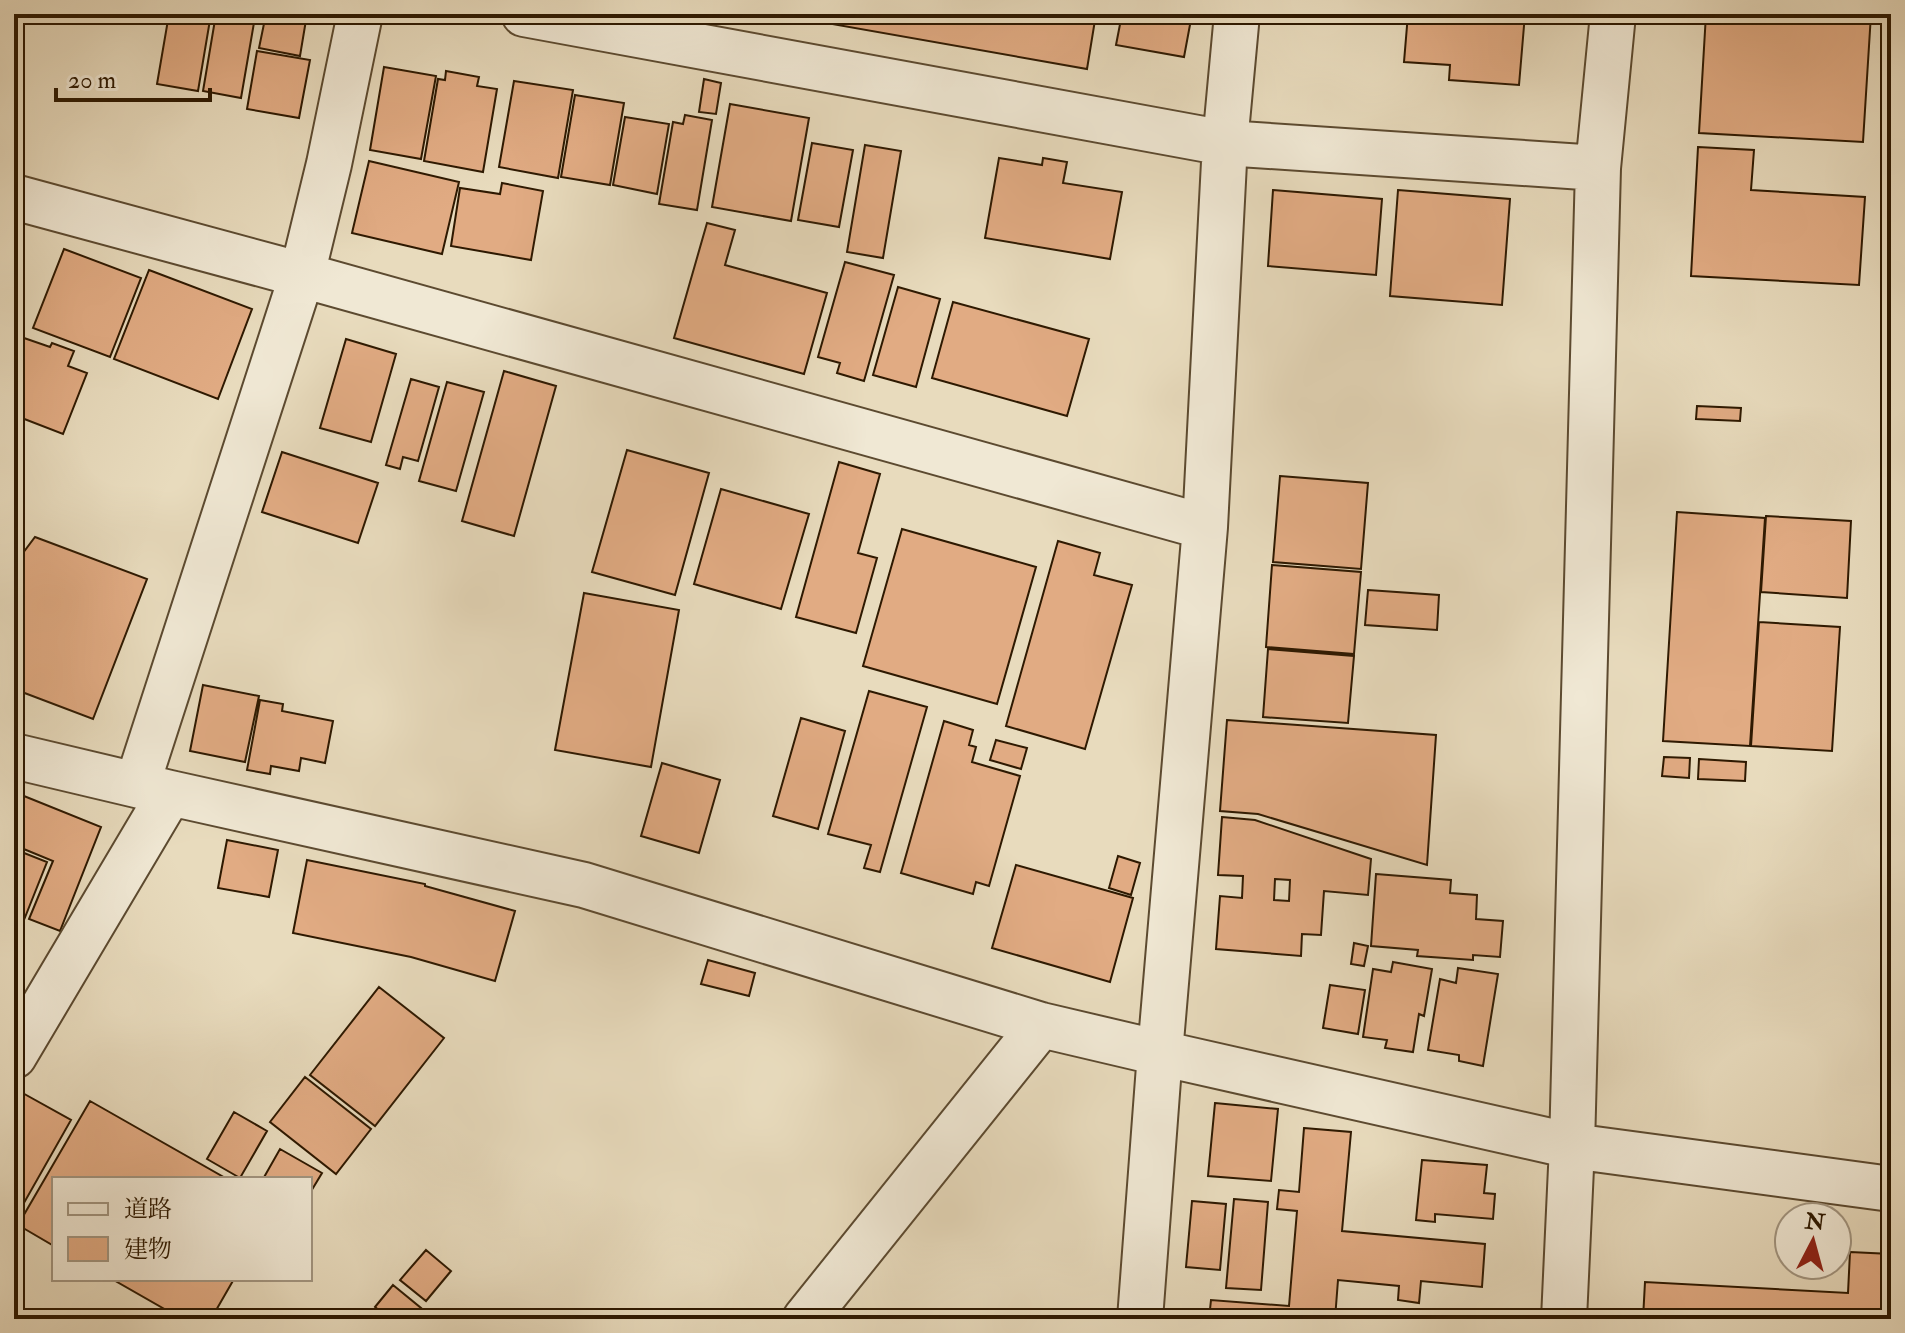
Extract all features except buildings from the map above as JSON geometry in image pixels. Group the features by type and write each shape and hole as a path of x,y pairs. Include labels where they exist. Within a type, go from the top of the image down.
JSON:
{"street":[{"path":"14,1056 153,789 302,275 360,14"},
{"path":"524,14 1225,143 1598,168"},
{"path":"1140,1319 1205,527 1225,143 1237,14"},
{"path":"1564,1319 1572,1146 1598,168 1613,14"},
{"path":"14,197 1205,527"},
{"path":"14,756 584,885 1041,1025 1160,1053 1572,1146 1891,1189"},
{"path":"805,1319 1041,1025"}]}
